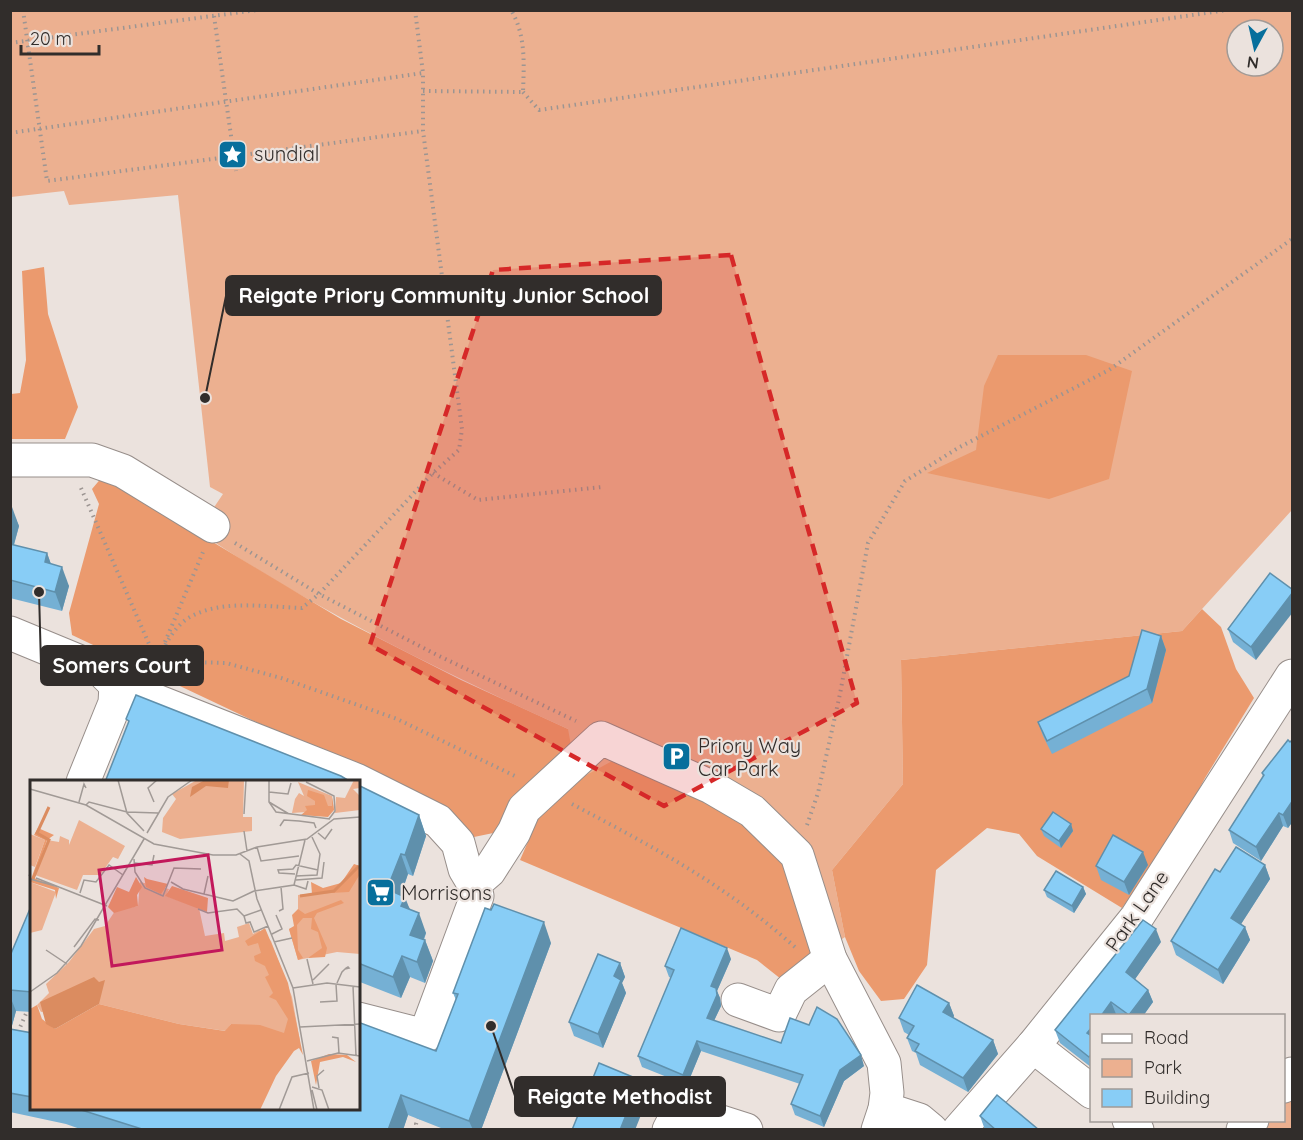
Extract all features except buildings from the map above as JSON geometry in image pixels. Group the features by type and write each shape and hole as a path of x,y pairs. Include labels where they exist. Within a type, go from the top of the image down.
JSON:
{"street":[{"path":"10,460 92,460 123,471 213,526"},
{"path":"10,633 102,671 130,690 356,780"},
{"name":"Park Lane","path":"959,1130 1033,1046 1137,917 1283,710 1293,676"},
{"path":"84,780 115,702 130,690"},
{"path":"474,884 489,871 514,832 524,809 601,738 711,787 752,811 797,855 825,964 884,1063 887,1093 881,1119 919,1120 932,1130"},
{"path":"360,782 438,821 458,843 465,869 474,884 477,896 425,1036 360,1020"},
{"path":"738,1000 779,1015 791,990 825,964"},
{"path":"1033,1046 1090,1090"},
{"path":"669,1130 680,1109 746,1130"}],"path":[{"path":"23,10 47,181 423,130"},
{"path":"10,43 257,10"},
{"path":"130,690 156,661 173,633 189,617 213,609 248,606 302,608 319,594 433,473 459,450 462,429 423,130 423,74 415,10"},
{"path":"511,10 520,24 525,59 523,92 539,110 1227,10"},
{"path":"214,16 236,171"},
{"path":"10,133 423,74"},
{"path":"423,91 523,92"},
{"path":"797,855 818,793 840,694 868,543 905,481 958,448 1109,370 1293,239"},
{"path":"65,459 87,499 156,661"},
{"path":"433,473 478,500 602,487"},
{"path":"156,661 185,599 213,526 233,542 319,594 439,657 573,719 601,738"},
{"path":"156,661 226,663 281,678 397,719 545,790 675,858 732,895 825,964"},
{"path":"14,1041 30,1005"},
{"path":"18,1033 28,1036"},
{"path":"418,1130 416,1124 419,1114"}],"highlighted area":[{"path":"731,255 857,703 664,806 370,645 493,270"}],"green space":[{"path":"11,11 1292,11 1292,510 1182,631 901,660 903,784 832,870 845,937 815,957 540,814 568,729 378,638 287,587 198,531 223,494 210,487 178,195 69,205 64,191 11,197"},
{"path":"1292,1090 1292,1129 1254,1130 1262,1122 1285,1122 1285,1098"}],"shaded area":[{"path":"44,267 48,314 78,407 65,439 11,439 11,394 20,393 26,360 22,271"},
{"path":"998,355 1086,355 1132,371 1109,479 1049,499 927,473 976,450 984,386"},
{"path":"103,476 341,619 461,680 568,729 572,751 503,831 474,837 442,810 72,635 69,613 99,504 92,489"},
{"path":"1202,609 1221,627 1236,669 1254,698 1205,778 1177,832 1122,908 1037,856 1019,834 987,828 936,870 927,965 904,999 881,1001 859,971 845,937 832,870 903,784 901,660 1182,631"},
{"path":"614,760 688,789 754,826 786,863 815,957 786,983 757,960 520,860 540,814 581,778"}],"place":[{"name":"sundial","path":"233,154"},
{"name":"Reigate Priory Community Junior School","path":"205,398"},
{"name":"Somers Court","path":"39,592"},
{"name":"Priory Way Car Park","path":"677,757"},
{"name":"Morrisons","path":"380,893"},
{"name":"Reigate Methodist","path":"491,1026"}]}
